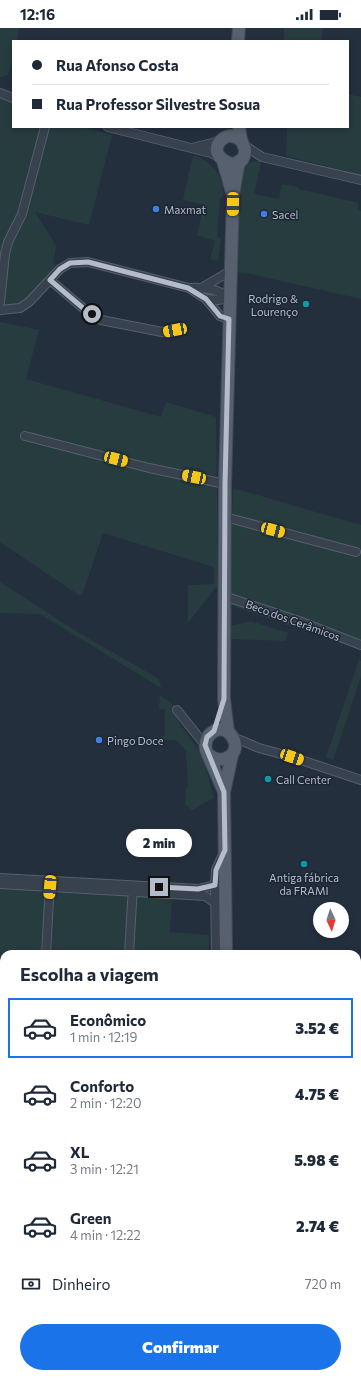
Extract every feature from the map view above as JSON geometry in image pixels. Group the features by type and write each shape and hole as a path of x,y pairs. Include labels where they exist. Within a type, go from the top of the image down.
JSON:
{"main road":[{"path":"238,40 239,28"},
{"path":"226,950 224,792 235,742 231,735 224,699 225,484 233,195 240,160 245,153 239,128"},
{"path":"233,195 217,149 226,135 236,137 243,142"},
{"path":"221,159 231,164 240,160"},
{"path":"224,699 212,732 207,737 207,750 224,792"},
{"path":"212,732 219,730 231,735"},
{"path":"207,750 211,757 220,760 224,759 233,752"}],"street":[{"path":"0,93 12,98"},
{"path":"0,302 3,259 8,242 22,214 45,128"},
{"path":"112,128 211,153 221,159"},
{"path":"191,148 226,135"},
{"path":"243,142 262,157"},
{"path":"240,160 262,157 361,180"},
{"path":"0,310 20,308 29,302 60,269 70,263 88,262 188,288 206,299 220,316 229,319"},
{"path":"203,287 232,270"},
{"path":"50,280 83,308 101,320 162,332 175,330"},
{"path":"188,288 203,287 220,292 230,298"},
{"path":"206,299 218,300 230,298"},
{"path":"25,436 149,468 225,484"},
{"path":"225,517 356,552"},
{"name":"Beco dos Cerâmicos","path":"224,596 270,611 361,645"},
{"path":"177,710 207,750"},
{"path":"192,730 212,732"},
{"path":"231,735 253,746 292,757 361,780"},
{"path":"233,752 253,746"},
{"path":"216,950 216,870 225,850"},
{"path":"0,878 50,884"},
{"path":"0,884 50,884 198,889 215,885"},
{"path":"46,950 50,884"},
{"path":"133,888 205,896 215,903"},
{"path":"129,950 133,888"}],"green space":[{"path":"0,28 19,28 17,40 12,40 12,61 8,75 0,77"},
{"path":"284,28 323,28 321,40 284,40"},
{"path":"349,94 361,97 361,175 286,156 287,128 349,128"},
{"path":"0,97 12,102 12,128 87,128 112,135 89,225 35,212 56,246 53,262 56,266 54,268 56,269 29,302 0,310"},
{"path":"193,155 206,161 216,170 223,189 223,196 220,199 217,236 221,240 218,261 210,259 215,241 197,235 204,205 183,200"},
{"path":"259,161 261,163 254,194 279,199 282,184 359,203 358,210 361,211 361,299 246,273 234,272 236,212 243,167 246,163"},
{"path":"0,322 39,330 26,379 161,417 166,402 216,417 218,585 188,623 188,585 214,584 214,567 103,533 84,590 80,596 0,542"},
{"path":"233,488 361,525 361,650 230,605"},
{"path":"0,582 81,634 159,679 161,688 40,614 0,613"},
{"path":"251,621 288,633 285,641 230,639 230,626"},
{"path":"359,660 361,661 361,676 333,760 326,757"},
{"path":"160,695 172,704 179,723 198,749 204,762 214,798 192,810 185,805 186,787 188,787 186,751 176,740 158,740 158,737 165,736 165,709 159,709"},
{"path":"0,884 172,894 170,932 209,935 209,950 0,950"}],"place":[{"name":"Maxmat","path":"156,209"},
{"name":"Sacel","path":"264,214"},
{"name":"Rodrigo & Lourenço","path":"306,304"},
{"name":"Pingo Doce","path":"99,740"},
{"name":"Call Center","path":"268,779"},
{"name":"Antiga fábrica da FRAMI","path":"304,864"}],"route":[{"path":"92,314 50,280 60,269 70,263 88,262 188,288 206,299 220,316 229,319 225,484 224,699 214,731 210,733 205,741 206,750 224,792 225,850 216,870 215,885 198,889 159,887"}]}
